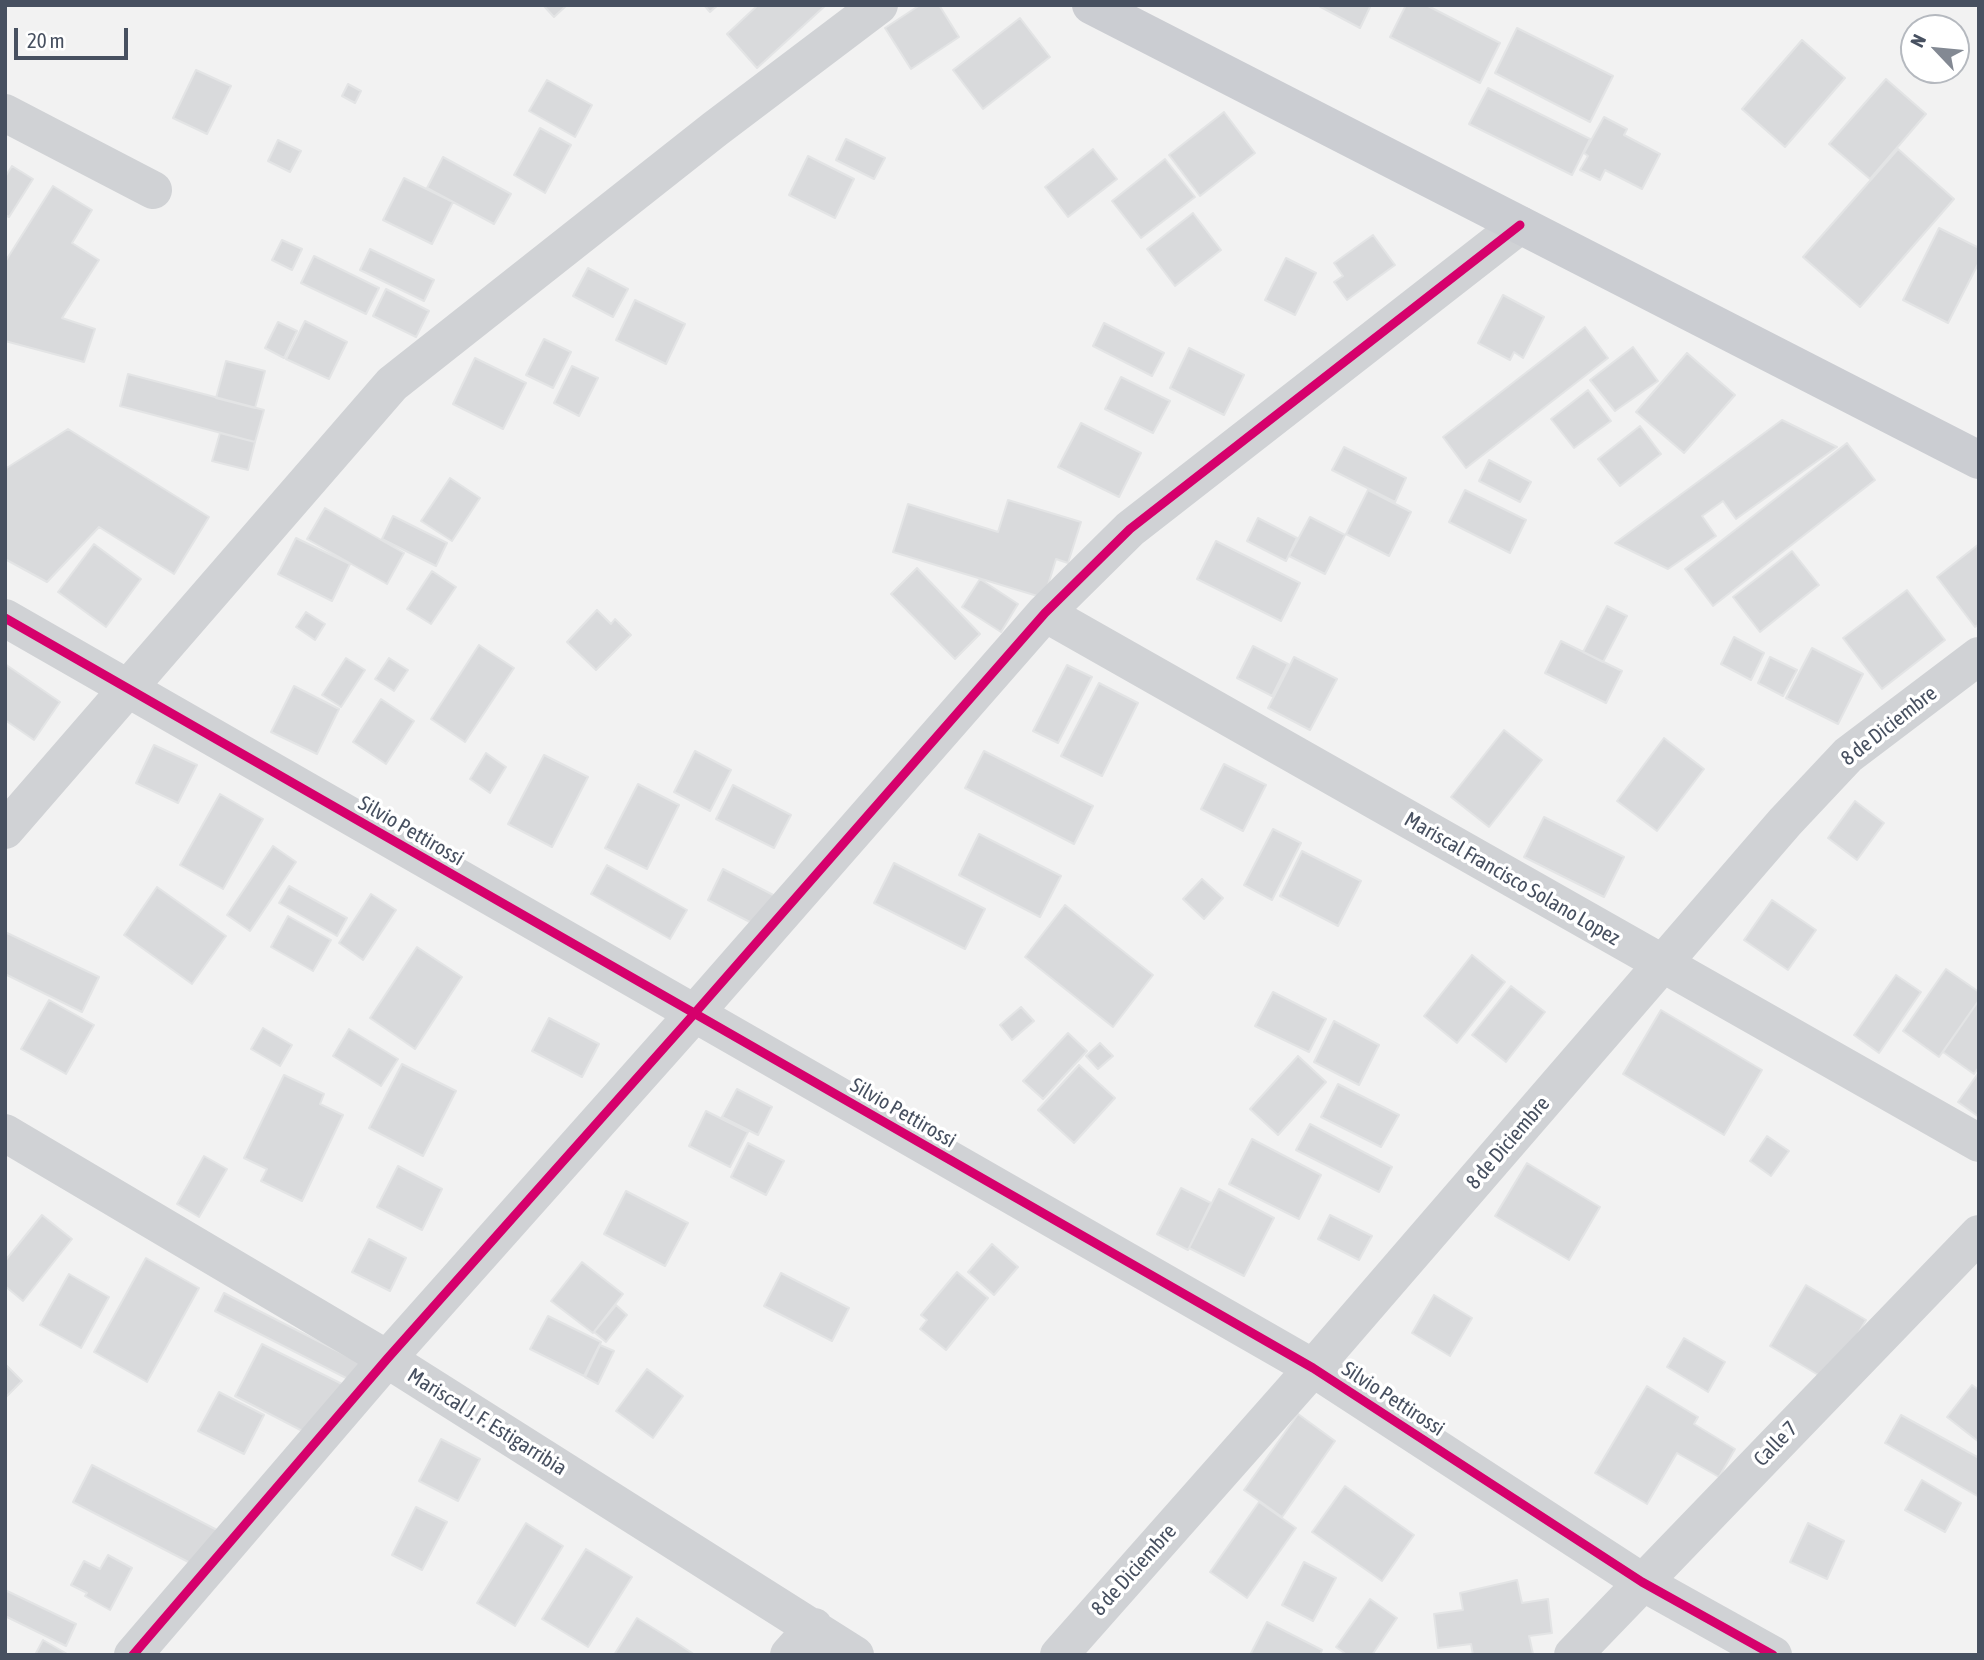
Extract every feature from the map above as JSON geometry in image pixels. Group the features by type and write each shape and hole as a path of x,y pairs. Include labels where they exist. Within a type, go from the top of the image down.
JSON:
{"main road":[{"path":"1091,5 1979,460"}],"street":[{"path":"5,830 392,384 715,129 879,5"},
{"path":"5,113 153,190"},
{"path":"133,1655 387,1359 1045,613 1130,529 1520,225"},
{"name":"Mariscal Francisco Solano Lopez","path":"1045,613 1979,1143"},
{"name":"Silvio Pettirossi","path":"5,618 1313,1368 1642,1582 1773,1655"},
{"name":"8 de Diciembre","path":"1059,1655 1313,1368 1785,822 1849,755 1979,656"},
{"name":"Mariscal J. F. Estigarribia","path":"5,1133 387,1359 855,1655"},
{"name":"Calle 7","path":"1573,1655 1979,1234"},
{"path":"789,1655 814,1627"}],"building":[{"path":"543,5 567,5 554,17"},
{"path":"704,5 718,5 710,12"},
{"path":"758,5 826,5 757,68 727,34"},
{"path":"920,5 939,5 959,37 911,69 885,28"},
{"path":"1317,5 1371,5 1360,28"},
{"path":"1406,5 1426,5 1500,43 1480,83 1390,37"},
{"path":"1020,18 1050,57 983,109 953,70"},
{"path":"1517,28 1613,76 1590,122 1495,73"},
{"path":"1802,40 1845,78 1785,147 1742,109"},
{"path":"196,70 231,86 207,134 173,118"},
{"path":"1886,79 1926,114 1870,179 1829,144"},
{"path":"547,80 592,105 575,137 529,111"},
{"path":"348,84 361,91 355,103 342,96"},
{"path":"1488,88 1590,139 1572,175 1469,124"},
{"path":"1224,112 1255,153 1200,196 1169,155"},
{"path":"1604,117 1627,129 1624,135 1660,154 1642,189 1605,170 1600,180 1580,170 1588,156 1584,153"},
{"path":"540,128 571,145 545,193 514,175"},
{"path":"846,139 885,158 874,179 836,160"},
{"path":"278,140 301,151 290,172 268,161"},
{"path":"1093,149 1117,179 1068,217 1045,187"},
{"path":"1898,149 1954,199 1860,307 1803,257"},
{"path":"808,156 854,179 835,218 789,195"},
{"path":"443,157 511,194 494,224 427,188"},
{"path":"1165,159 1195,197 1141,238 1112,201"},
{"path":"12,166 33,179 9,217 5,215 5,177"},
{"path":"404,178 453,202 432,244 383,220"},
{"path":"53,186 92,210 72,243 99,260 62,318 95,329 84,362 5,341 5,262"},
{"path":"1193,213 1221,250 1175,286 1147,249"},
{"path":"1939,228 1979,248 1979,262 1948,323 1903,300"},
{"path":"1373,235 1395,265 1347,300 1334,282 1343,276 1334,263"},
{"path":"282,240 302,249 292,270 272,260"},
{"path":"370,249 434,280 424,301 360,270"},
{"path":"314,256 379,288 366,314 301,283"},
{"path":"1286,258 1316,273 1295,315 1265,300"},
{"path":"588,268 628,289 613,317 573,296"},
{"path":"386,289 429,311 416,337 373,316"},
{"path":"1503,295 1544,317 1523,358 1514,352 1510,360 1478,343"},
{"path":"635,300 685,324 666,364 616,340"},
{"path":"305,321 347,342 329,379 286,359"},
{"path":"278,322 297,331 284,358 265,348"},
{"path":"1104,323 1164,353 1152,376 1093,346"},
{"path":"1585,327 1608,358 1466,468 1443,437"},
{"path":"544,339 571,352 553,388 526,375"},
{"path":"1633,347 1658,381 1615,411 1590,380"},
{"path":"1189,348 1244,375 1224,415 1170,388"},
{"path":"1687,353 1735,395 1684,453 1636,412"},
{"path":"475,358 526,383 503,429 453,404"},
{"path":"226,361 265,371 255,408 216,398"},
{"path":"572,366 598,378 579,416 554,403"},
{"path":"128,374 264,410 255,442 120,406"},
{"path":"1121,377 1170,401 1153,433 1105,409"},
{"path":"1588,390 1611,421 1574,448 1551,419"},
{"path":"1782,420 1837,447 1736,519 1723,501 1702,516 1716,536 1668,569 1615,543"},
{"path":"1081,423 1141,453 1119,497 1058,467"},
{"path":"1640,426 1661,454 1620,486 1598,459"},
{"path":"68,429 209,517 174,574 99,527 47,582 5,559 5,469"},
{"path":"220,433 255,442 248,470 212,461"},
{"path":"1847,443 1875,480 1713,606 1685,569"},
{"path":"1344,447 1406,478 1395,502 1332,470"},
{"path":"1489,460 1531,482 1520,502 1479,481"},
{"path":"450,478 480,498 452,541 421,521"},
{"path":"1368,490 1411,512 1389,556 1346,534"},
{"path":"1465,490 1526,520 1510,553 1449,522"},
{"path":"1008,500 1081,522 1068,563 1056,559 1044,598 893,552 908,504 998,532"},
{"path":"325,508 404,553 387,584 307,539"},
{"path":"393,516 447,543 436,566 382,539"},
{"path":"1310,517 1345,535 1325,574 1289,556"},
{"path":"1258,518 1297,538 1286,561 1247,541"},
{"path":"296,538 350,564 332,601 278,574"},
{"path":"1216,541 1300,583 1281,621 1197,579"},
{"path":"94,544 141,579 106,627 58,592"},
{"path":"1979,544 1979,624 1975,627 1937,577"},
{"path":"1792,551 1819,585 1760,632 1733,597"},
{"path":"917,568 980,634 955,659 891,594"},
{"path":"432,571 456,587 431,624 407,609"},
{"path":"980,579 1018,604 1001,632 962,607"},
{"path":"1907,590 1945,640 1882,689 1843,638"},
{"path":"1607,606 1627,616 1603,662 1583,652"},
{"path":"597,610 611,624 615,619 631,635 596,670 567,642"},
{"path":"306,612 325,624 315,640 296,627"},
{"path":"1734,637 1764,653 1751,680 1721,664"},
{"path":"1561,641 1622,671 1606,703 1545,673"},
{"path":"479,645 514,668 465,742 431,719"},
{"path":"1253,646 1288,664 1272,696 1237,678"},
{"path":"1812,648 1863,674 1838,724 1786,698"},
{"path":"1294,657 1337,679 1310,730 1268,708"},
{"path":"1770,657 1797,670 1783,696 1758,683"},
{"path":"346,658 365,670 341,707 322,695"},
{"path":"389,658 408,670 394,691 375,679"},
{"path":"5,664 60,702 34,740 5,720"},
{"path":"1067,665 1092,677 1058,743 1033,731"},
{"path":"1099,683 1138,703 1102,776 1061,756"},
{"path":"294,686 339,709 317,754 271,732"},
{"path":"381,699 414,721 386,764 353,742"},
{"path":"1504,730 1542,760 1489,827 1451,797"},
{"path":"1664,738 1704,769 1657,831 1617,801"},
{"path":"154,745 197,765 178,803 136,783"},
{"path":"695,751 731,770 710,811 674,792"},
{"path":"984,751 1093,806 1074,844 965,788"},
{"path":"486,753 506,767 490,793 470,779"},
{"path":"544,755 588,777 552,847 508,824"},
{"path":"1224,764 1266,785 1243,831 1201,809"},
{"path":"638,784 679,805 647,869 605,848"},
{"path":"733,785 791,815 774,848 716,819"},
{"path":"220,794 263,819 223,889 180,865"},
{"path":"1855,801 1884,823 1857,860 1828,838"},
{"path":"1544,817 1624,857 1604,897 1524,857"},
{"path":"1273,829 1301,843 1272,900 1244,885"},
{"path":"979,834 1061,876 1040,917 959,875"},
{"path":"273,846 296,862 250,931 227,915"},
{"path":"1302,851 1361,881 1338,926 1280,896"},
{"path":"894,863 985,909 965,949 874,903"},
{"path":"607,865 687,910 670,939 591,894"},
{"path":"723,869 781,899 765,930 708,900"},
{"path":"1202,879 1223,898 1204,919 1183,899"},
{"path":"289,886 347,918 337,936 279,903"},
{"path":"157,887 226,936 192,984 124,935"},
{"path":"371,894 396,910 363,960 339,943"},
{"path":"1772,900 1816,930 1788,970 1744,940"},
{"path":"1065,905 1153,975 1113,1027 1025,957"},
{"path":"288,916 331,940 313,971 271,947"},
{"path":"5,932 99,977 82,1012 5,974"},
{"path":"417,947 462,977 415,1049 370,1018"},
{"path":"1472,955 1505,982 1457,1043 1424,1016"},
{"path":"1946,969 1979,992 1979,1000 1939,1057 1903,1031"},
{"path":"1896,975 1921,992 1879,1053 1854,1035"},
{"path":"1511,986 1545,1012 1506,1062 1472,1035"},
{"path":"1273,992 1326,1019 1309,1052 1255,1026"},
{"path":"49,1000 94,1025 66,1074 21,1049"},
{"path":"1979,1000 1979,1067 1974,1074 1943,1052"},
{"path":"1021,1007 1034,1021 1012,1040 1000,1025"},
{"path":"1661,1010 1762,1070 1724,1135 1623,1074"},
{"path":"549,1018 599,1044 582,1077 532,1051"},
{"path":"1334,1021 1379,1045 1359,1085 1314,1062"},
{"path":"263,1028 292,1045 280,1066 251,1049"},
{"path":"349,1029 398,1059 381,1086 333,1056"},
{"path":"1068,1033 1087,1051 1043,1099 1023,1081"},
{"path":"1100,1043 1113,1056 1098,1069 1086,1056"},
{"path":"1298,1056 1326,1082 1278,1135 1250,1109"},
{"path":"402,1064 456,1091 423,1156 369,1128"},
{"path":"1079,1065 1115,1098 1074,1143 1038,1110"},
{"path":"1979,1072 1979,1117 1958,1102"},
{"path":"284,1075 324,1094 320,1104 343,1115 302,1201 261,1181 267,1169 244,1158"},
{"path":"1338,1084 1399,1115 1381,1147 1321,1117"},
{"path":"737,1089 772,1107 758,1135 722,1117"},
{"path":"706,1111 748,1132 730,1167 689,1146"},
{"path":"1310,1124 1392,1167 1379,1192 1296,1150"},
{"path":"1767,1136 1789,1151 1771,1176 1750,1161"},
{"path":"1252,1139 1321,1175 1299,1219 1229,1184"},
{"path":"748,1143 784,1161 766,1195 731,1177"},
{"path":"204,1156 227,1169 199,1217 177,1204"},
{"path":"1527,1163 1600,1207 1569,1260 1495,1216"},
{"path":"398,1166 442,1189 422,1230 377,1207"},
{"path":"1181,1188 1211,1203 1188,1250 1157,1234"},
{"path":"1219,1189 1274,1218 1244,1276 1189,1248"},
{"path":"626,1191 688,1223 665,1266 604,1234"},
{"path":"42,1215 72,1239 23,1301 5,1286 5,1261"},
{"path":"1330,1215 1372,1236 1359,1260 1318,1239"},
{"path":"369,1239 406,1258 390,1291 352,1272"},
{"path":"992,1244 1018,1267 994,1295 968,1272"},
{"path":"146,1258 199,1288 147,1382 94,1352"},
{"path":"582,1262 623,1294 593,1333 551,1301"},
{"path":"957,1272 988,1298 946,1350 920,1329 927,1320 921,1315"},
{"path":"781,1273 849,1308 832,1341 764,1306"},
{"path":"69,1274 109,1297 81,1348 40,1325"},
{"path":"1806,1285 1866,1320 1830,1382 1770,1346"},
{"path":"224,1293 361,1363 352,1381 215,1311"},
{"path":"1434,1295 1472,1318 1450,1356 1412,1333"},
{"path":"616,1305 627,1315 606,1342 594,1332"},
{"path":"548,1316 601,1342 584,1376 530,1349"},
{"path":"1684,1338 1725,1362 1708,1392 1667,1367"},
{"path":"262,1344 342,1384 314,1437 235,1396"},
{"path":"600,1345 614,1351 598,1384 585,1377"},
{"path":"5,1364 22,1381 5,1398"},
{"path":"647,1369 683,1396 653,1438 616,1411"},
{"path":"1972,1385 1979,1390 1979,1442 1947,1417"},
{"path":"1647,1386 1698,1417 1694,1424 1735,1449 1719,1477 1677,1453 1647,1504 1595,1473"},
{"path":"219,1392 264,1415 244,1454 198,1431"},
{"path":"1298,1414 1335,1441 1282,1517 1244,1490"},
{"path":"1901,1415 1979,1458 1979,1497 1885,1443"},
{"path":"441,1439 480,1459 458,1501 419,1481"},
{"path":"92,1465 217,1530 198,1567 73,1502"},
{"path":"1922,1480 1961,1503 1945,1532 1905,1510"},
{"path":"1345,1486 1414,1535 1382,1581 1312,1532"},
{"path":"1259,1502 1296,1528 1247,1598 1210,1572"},
{"path":"416,1507 447,1522 422,1570 392,1555"},
{"path":"526,1523 563,1546 515,1626 477,1603"},
{"path":"1808,1523 1844,1541 1827,1579 1790,1562"},
{"path":"586,1549 632,1577 588,1647 542,1619"},
{"path":"108,1555 132,1568 110,1610 71,1585 84,1561 100,1569"},
{"path":"1304,1562 1336,1578 1313,1621 1282,1605"},
{"path":"1517,1580 1522,1603 1548,1599 1552,1633 1529,1636 1533,1654 1473,1655 1471,1644 1438,1648 1434,1614 1463,1610 1460,1593"},
{"path":"5,1590 76,1624 66,1646 5,1616"},
{"path":"1370,1599 1397,1618 1372,1655 1347,1655 1336,1647"},
{"path":"637,1618 674,1641 695,1655 614,1655"},
{"path":"1267,1622 1322,1650 1320,1655 1250,1655"},
{"path":"43,1640 69,1655 35,1655"}],"cycle path":[{"path":"133,1655 387,1359 1045,613 1130,529 1520,225"},
{"path":"5,618 1313,1368 1642,1582 1773,1655"}]}
